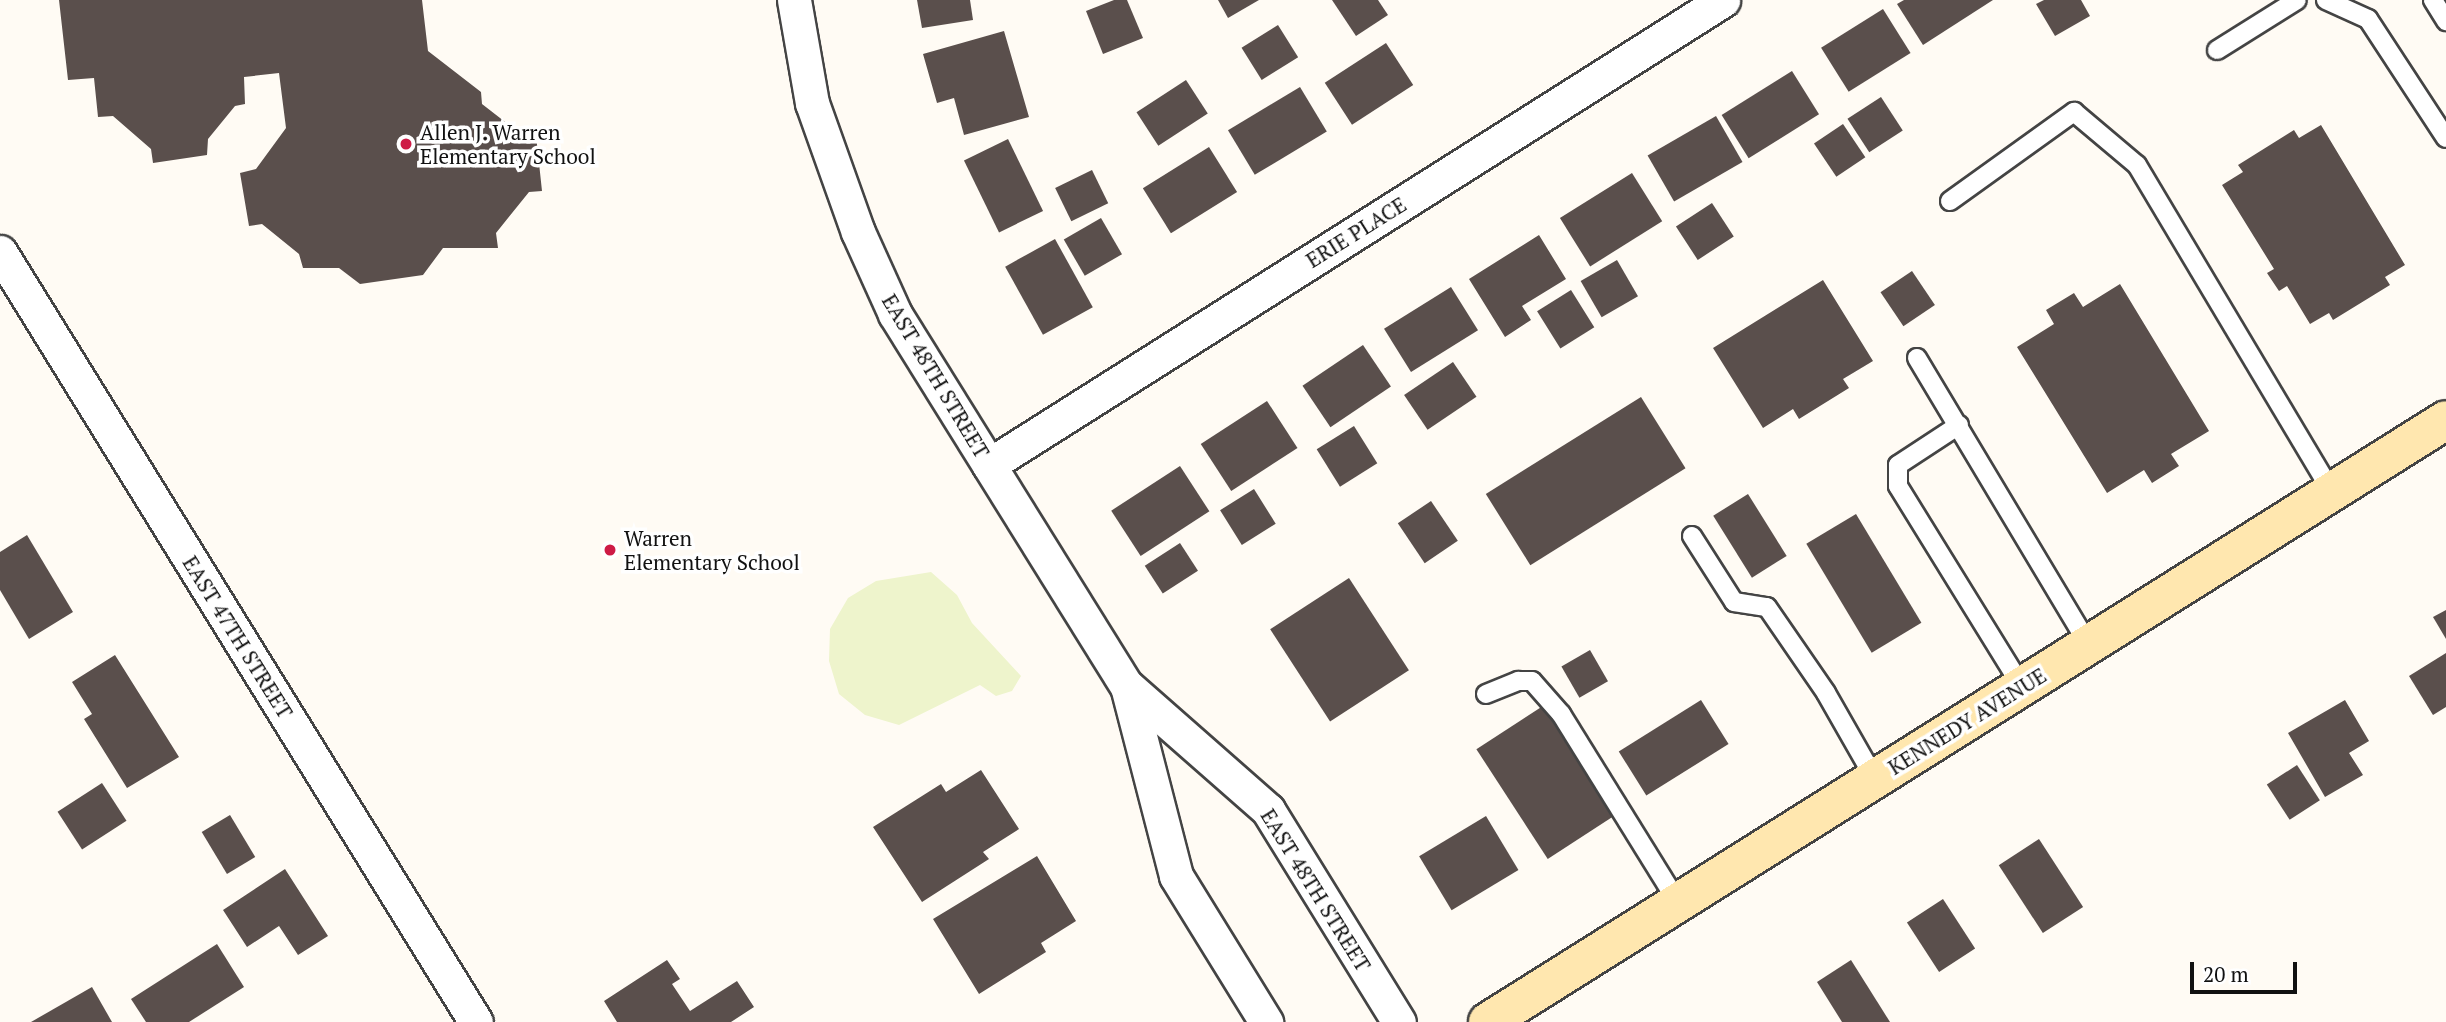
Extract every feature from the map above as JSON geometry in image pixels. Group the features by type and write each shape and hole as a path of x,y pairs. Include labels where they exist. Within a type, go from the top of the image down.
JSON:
{"street":[{"name":"EAST 48TH STREET","path":"794,0 812,103 858,232 895,314 1127,685 1268,810 1399,1022"},
{"name":"ERIE PLACE","path":"989,465 1723,0"},
{"name":"EAST 47TH STREET","path":"0,252 476,1022"},
{"name":"KENNEDY AVENUE","path":"1488,1022 2446,420"},
{"name":"EAST 48TH STREET","path":"1127,685 1176,876 1266,1022"}],"lane":[{"path":"2217,50 2297,0"},
{"path":"2326,0 2368,19 2446,138"},
{"path":"2433,0 2446,21"},
{"path":"1950,201 2074,112 2137,165 2332,492"},
{"path":"1917,358 2089,645"},
{"path":"1959,425 1898,465 1898,486 2022,687"},
{"path":"1692,536 1734,602 1767,607 1826,693 1875,779"},
{"path":"1486,694 1518,681 1532,681 1561,714 1678,903"}],"green space":[{"path":"931,572 957,595 972,623 1021,676 1012,691 996,696 980,685 899,725 865,715 839,694 829,661 830,629 848,598 876,581"}],"building":[{"name":"Allen J. Warren Elementary School","path":"59,0 422,0 428,51 481,92 482,104 523,136 536,135 542,191 529,192 496,233 498,248 443,248 423,275 360,284 339,268 303,268 299,254 262,224 249,226 240,173 256,169 286,128 279,73 244,77 245,104 235,106 208,139 207,155 153,163 151,149 113,116 98,117 94,78 68,80"},
{"path":"917,0 970,0 973,20 922,28"},
{"path":"1114,0 1127,0 1143,38 1103,54 1086,11"},
{"path":"1218,0 1259,0 1228,18"},
{"path":"1332,0 1378,0 1388,15 1356,36"},
{"path":"1904,0 1993,0 1923,45 1897,4"},
{"path":"2044,0 2081,0 2090,16 2055,36 2036,4"},
{"path":"1883,9 1911,53 1849,92 1821,48"},
{"path":"1278,25 1298,57 1262,80 1242,48"},
{"path":"1004,31 1029,117 964,135 954,98 937,103 923,54"},
{"path":"1386,43 1413,85 1352,125 1325,83"},
{"path":"1792,71 1819,114 1749,158 1722,115"},
{"path":"1186,80 1208,114 1158,146 1137,112"},
{"path":"1300,87 1327,132 1255,175 1228,130"},
{"path":"1881,97 1903,131 1869,152 1847,119"},
{"path":"1716,116 1742,162 1674,201 1648,156"},
{"path":"1843,124 1865,157 1836,177 1814,144"},
{"path":"2321,125 2405,265 2385,277 2390,285 2333,320 2329,313 2310,324 2287,286 2279,291 2267,273 2274,269 2222,185 2243,172 2238,165 2294,130 2299,138"},
{"path":"1008,139 1043,211 999,232 964,160"},
{"path":"1209,147 1237,192 1171,233 1143,188"},
{"path":"1092,170 1108,203 1071,221 1055,188"},
{"path":"1632,173 1662,221 1590,266 1560,218"},
{"path":"1712,203 1734,237 1698,260 1676,226"},
{"path":"1101,218 1122,254 1085,276 1064,240"},
{"path":"1539,235 1566,279 1522,306 1531,320 1505,337 1469,279"},
{"path":"1055,239 1093,307 1043,335 1005,267"},
{"path":"1617,260 1638,296 1602,317 1581,281"},
{"path":"1912,271 1935,305 1903,326 1880,292"},
{"path":"1823,280 1873,361 1843,379 1849,388 1799,419 1793,409 1763,428 1713,348"},
{"path":"2120,284 2209,431 2171,454 2179,466 2152,483 2144,470 2107,493 2017,347 2054,324 2046,310 2074,293 2083,307"},
{"path":"1451,287 1478,330 1411,372 1384,329"},
{"path":"1571,290 1594,327 1560,349 1537,311"},
{"path":"1363,345 1391,386 1330,427 1302,386"},
{"path":"1453,362 1476,397 1428,430 1404,395"},
{"path":"1641,397 1686,468 1530,565 1486,494"},
{"path":"1267,401 1297,448 1231,491 1201,444"},
{"path":"1354,426 1377,463 1340,487 1317,449"},
{"path":"1180,466 1209,511 1141,556 1111,511"},
{"path":"1254,489 1276,524 1242,545 1220,510"},
{"path":"1748,494 1787,556 1752,578 1713,516"},
{"path":"1431,501 1458,541 1425,563 1398,523"},
{"path":"1856,514 1921,623 1872,653 1806,544"},
{"path":"27,535 73,612 29,639 0,590 0,552"},
{"path":"1180,543 1198,571 1163,594 1145,566"},
{"path":"1349,578 1409,670 1330,721 1270,629"},
{"path":"2446,610 2446,639 2433,617"},
{"path":"1590,650 1608,681 1579,698 1561,666"},
{"path":"2446,653 2446,707 2433,715 2409,676"},
{"path":"115,655 179,757 127,788 84,719 92,714 72,682"},
{"path":"1701,700 1729,744 1646,796 1619,751"},
{"path":"2345,700 2369,741 2349,753 2363,775 2325,797 2288,733"},
{"path":"1546,704 1617,814 1548,859 1476,749"},
{"path":"2297,765 2320,800 2290,820 2267,785"},
{"path":"981,770 1019,829 983,852 989,859 922,902 873,827 941,784 946,792"},
{"path":"102,783 127,821 82,850 58,812"},
{"path":"230,815 255,857 227,874 202,832"},
{"path":"1486,816 1518,870 1452,910 1419,856"},
{"path":"2039,839 2083,907 2043,933 1999,865"},
{"path":"1037,856 1076,921 1041,943 1046,952 979,994 933,919"},
{"path":"285,869 328,936 298,955 279,926 247,947 223,910"},
{"path":"1943,899 1975,948 1939,972 1907,922"},
{"path":"217,944 244,987 189,1022 146,1022 131,999"},
{"path":"667,960 680,979 672,984 690,1011 737,981 754,1007 731,1022 617,1022 604,1001"},
{"path":"1851,960 1890,1022 1842,1022 1817,982"},
{"path":"92,987 112,1022 31,1022"}],"place":[{"name":"Allen J. Warren Elementary School","path":"406,144"},
{"name":"Warren Elementary School","path":"610,550"}]}
